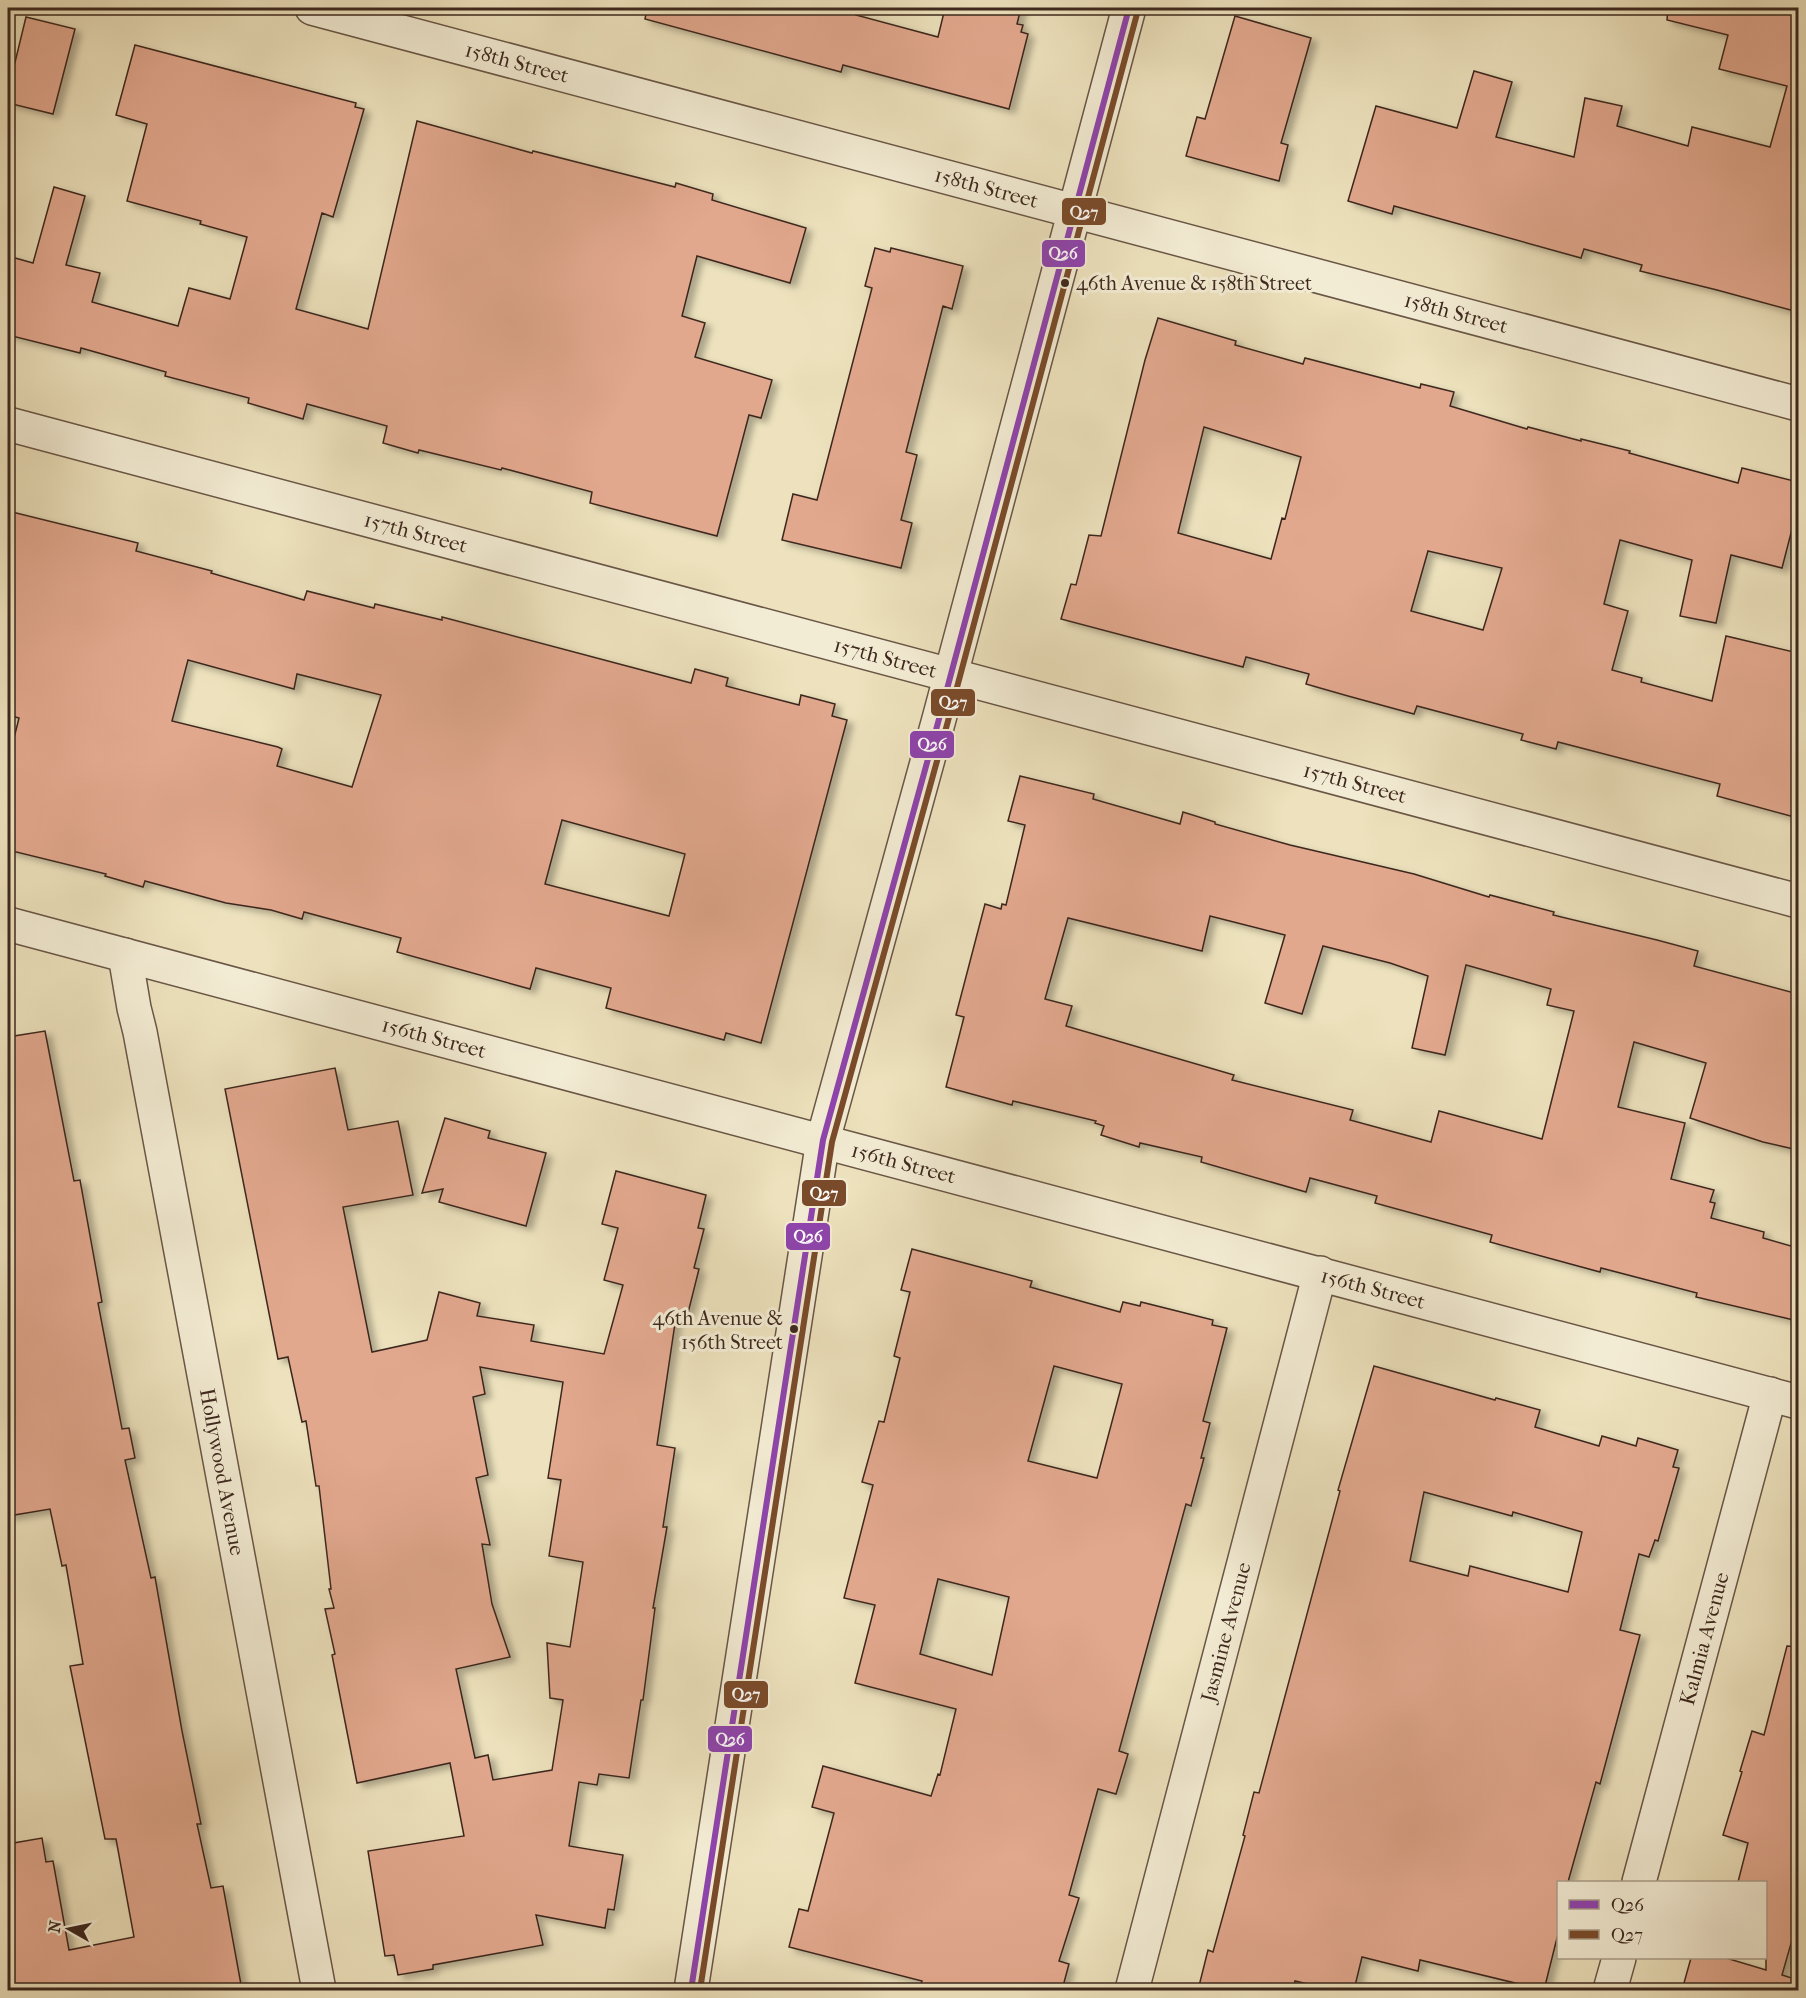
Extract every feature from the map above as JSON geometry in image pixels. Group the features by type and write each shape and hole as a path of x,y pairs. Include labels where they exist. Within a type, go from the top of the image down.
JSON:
{"street":[{"name":"158th Street","path":"312,8 1798,404"},
{"path":"691,1990 823,1140 951,675 1129,8"},
{"name":"157th Street","path":"8,424 1798,901"},
{"name":"156th Street","path":"8,924 1784,1398"},
{"name":"Hollywood Avenue","path":"125,955 319,1990"},
{"name":"Jasmine Avenue","path":"1132,1990 1320,1273"},
{"name":"Kalmia Avenue","path":"1639,1881 1784,1398"},
{"path":"1610,1990 1619,1959"}],"building":[{"path":"647,8 858,8 856,15 938,37 945,8 1021,8 1017,24 1023,25 1021,32 1028,34 1009,109 843,65 841,72 645,19"},
{"path":"1668,8 1798,8 1798,312 1640,271 1642,265 1584,249 1581,258 1394,206 1392,214 1348,201 1376,106 1457,128 1474,71 1512,82 1496,137 1574,157 1585,98 1622,106 1617,126 1688,146 1692,127 1770,147 1787,86 1719,69 1728,35 1667,20"},
{"path":"1235,16 1311,38 1281,143 1288,145 1279,181 1186,156 1197,117 1205,119"},
{"path":"26,17 75,29 53,114 8,103 8,91"},
{"path":"135,45 356,103 355,107 364,109 333,217 322,213 296,309 368,329 417,121 532,153 533,151 675,187 676,183 713,194 712,200 806,228 790,283 697,256 682,316 705,323 695,357 772,380 761,418 749,415 717,536 590,503 592,492 502,468 501,470 419,450 418,453 383,443 387,426 307,404 303,419 248,403 249,398 165,376 166,372 81,348 80,353 8,335 8,256 33,263 54,187 85,196 66,265 100,273 92,302 178,326 189,288 230,299 247,237 200,224 201,221 127,201 147,124 116,115"},
{"path":"875,248 890,252 891,248 963,266 952,309 943,306 906,452 917,455 901,520 912,523 901,568 782,540 793,494 817,500 872,288 865,286"},
{"path":"1158,318 1236,341 1235,345 1303,364 1305,358 1420,388 1421,384 1454,392 1450,406 1527,429 1528,427 1630,451 1629,453 1738,483 1742,468 1798,482 1798,506 1782,568 1731,555 1716,623 1680,616 1692,560 1620,540 1604,604 1628,611 1612,670 1642,678 1641,682 1712,701 1726,636 1798,653 1798,818 1717,796 1720,784 1558,742 1556,749 1521,740 1523,734 1417,706 1414,714 1306,684 1309,674 1246,657 1243,667 1061,619 1071,584 1076,585 1089,535 1101,536 1145,360","holes":["1204,427 1301,457 1285,519 1282,518 1271,559 1178,533","1428,551 1502,568 1483,630 1411,611"]},
{"path":"8,511 138,543 136,551 212,571 211,573 304,600 307,591 374,608 375,604 442,620 442,617 691,683 695,669 728,678 726,686 799,705 801,695 835,704 832,716 847,720 761,1043 726,1033 724,1040 606,1008 611,988 536,968 530,989 397,952 401,938 304,912 302,919 271,910 226,903 145,881 143,887 105,876 106,874 8,850 8,762 19,718 8,715","holes":["188,660 294,689 297,674 381,695 352,787 277,766 282,749 278,747 172,721","562,820 685,854 669,916 545,884"]},
{"path":"1020,776 1094,794 1093,799 1180,824 1183,812 1215,822 1215,824 1290,845 1414,874 1489,897 1490,895 1554,912 1553,915 1698,951 1694,966 1798,994 1798,1150 1763,1142 1690,1118 1706,1063 1634,1042 1618,1107 1685,1123 1671,1179 1714,1190 1710,1202 1715,1203 1711,1218 1764,1232 1763,1238 1798,1248 1798,1321 1696,1297 1697,1293 1601,1268 1600,1272 1490,1242 1492,1235 1375,1203 1377,1196 1310,1178 1306,1192 1201,1162 1202,1157 1140,1143 1139,1147 1101,1135 1104,1126 1095,1123 1096,1121 1013,1101 1012,1105 946,1087 964,1017 956,1015 985,904 1001,909 1002,904 1006,905 1025,825 1008,821","holes":["1210,916 1285,935 1265,1003 1302,1014 1323,946 1390,963 1428,976 1412,1048 1445,1055 1466,965 1551,989 1547,1005 1574,1011 1542,1139 1439,1111 1431,1142 1350,1120 1353,1110 1232,1080 1234,1075 1066,1026 1072,1006 1045,999 1068,918 1202,951"]},
{"path":"45,1031 74,1181 80,1180 102,1302 98,1303 122,1429 129,1428 135,1458 125,1460 151,1578 155,1577 201,1824 197,1824 211,1888 223,1886 242,1990 8,1990 8,1844 42,1838 46,1862 53,1861 69,1950 134,1937 116,1839 105,1839 70,1666 83,1664 66,1565 62,1566 50,1509 8,1516 8,1037"},
{"path":"335,1068 348,1130 398,1121 413,1195 343,1207 372,1352 427,1340 439,1292 480,1303 477,1316 534,1325 531,1341 604,1354 623,1285 604,1280 618,1228 602,1224 616,1171 706,1195 698,1228 704,1229 694,1268 699,1269 688,1313 677,1310 657,1445 675,1448 663,1527 667,1527 653,1608 655,1608 643,1700 641,1700 629,1778 599,1774 597,1785 579,1782 569,1846 623,1855 614,1910 608,1909 605,1928 536,1915 543,1945 433,1965 433,1969 398,1975 394,1955 385,1956 368,1851 464,1836 450,1763 357,1783 325,1609 334,1608 329,1589 331,1589 319,1486 316,1486 306,1421 302,1422 288,1357 278,1359 225,1089","holes":["480,1367 563,1382 548,1478 561,1480 549,1556 583,1562 570,1647 547,1643 550,1698 563,1700 552,1770 493,1780 488,1755 475,1758 456,1669 510,1657 492,1604 482,1544 490,1545 476,1478 488,1475 473,1397 485,1394"]},
{"path":"445,1118 490,1131 488,1138 546,1153 526,1226 439,1202 443,1189 422,1193"},
{"path":"912,1249 1032,1281 1030,1287 1120,1312 1123,1302 1140,1306 1141,1302 1213,1320 1212,1325 1227,1328 1203,1421 1210,1423 1201,1458 1204,1458 1191,1506 1186,1504 1119,1751 1128,1754 1116,1794 1098,1789 1069,1895 1079,1898 1059,1961 1069,1964 1062,1990 919,1990 922,1981 789,1947 799,1909 808,1911 834,1813 812,1807 823,1766 931,1796 938,1774 940,1775 956,1709 855,1683 875,1605 844,1598 873,1485 862,1482 879,1421 884,1422 900,1358 894,1356 910,1292 901,1290","holes":["1054,1366 1122,1384 1097,1478 1028,1461","938,1579 1009,1597 992,1675 920,1654"]},
{"path":"1374,1366 1495,1400 1496,1398 1540,1410 1535,1427 1599,1446 1602,1436 1636,1446 1638,1438 1678,1450 1673,1467 1679,1468 1658,1541 1655,1540 1649,1557 1639,1554 1620,1630 1640,1635 1600,1784 1596,1782 1568,1881 1557,1881 1557,1938 1544,1990 1420,1960 1418,1971 1362,1957 1354,1990 1333,1990 1295,1981 1293,1990 1198,1990 1208,1950 1213,1952 1245,1836 1243,1835 1254,1792 1259,1793 1340,1491 1338,1490","holes":["1424,1492 1512,1516 1513,1512 1582,1532 1568,1592 1470,1566 1468,1576 1410,1561"]},
{"path":"1787,1646 1798,1647 1798,1919 1782,1975 1798,1980 1798,1990 1682,1990 1691,1959 1729,1959 1766,1970 1767,1881 1738,1881 1748,1843 1723,1835 1752,1731 1764,1735"}],"transit line":[{"name":"Q26","path":"691,1990 823,1140 939,719 1129,8"},
{"name":"Q27","path":"700,1990 832,1142 948,721 1138,10"}],"place":[{"name":"46th Avenue & 158th Street","path":"1065,283"},
{"name":"46th Avenue & 156th Street","path":"794,1329"}]}
